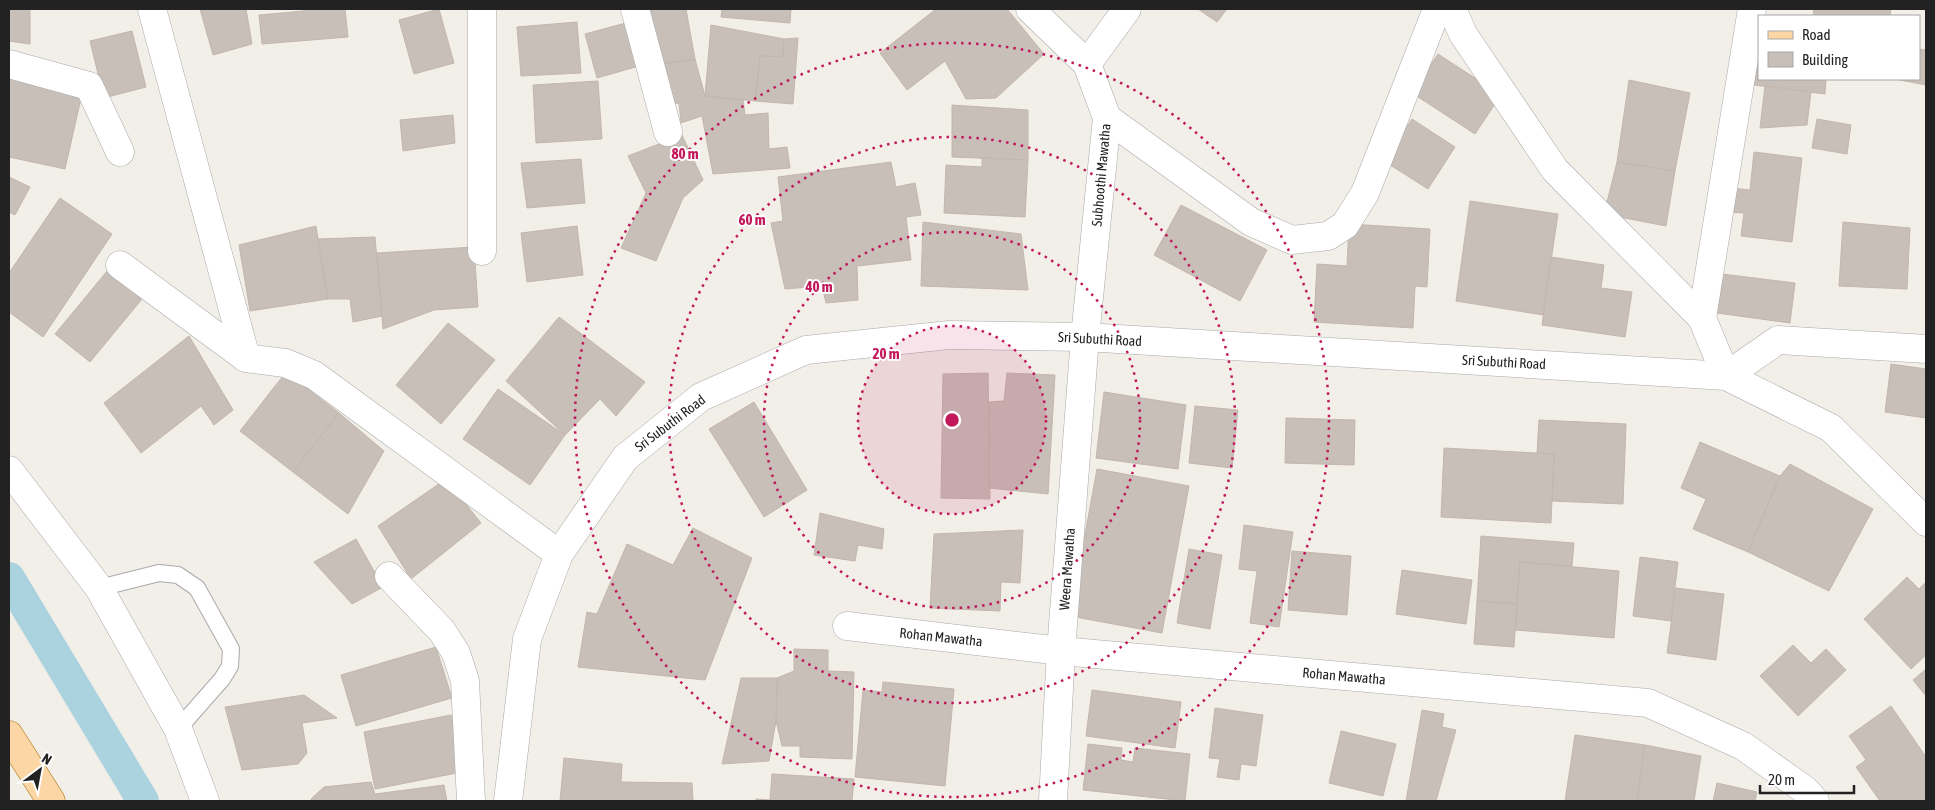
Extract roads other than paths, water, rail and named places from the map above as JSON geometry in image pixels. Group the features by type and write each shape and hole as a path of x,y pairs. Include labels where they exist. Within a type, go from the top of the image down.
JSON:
{"main road":[{"path":"9,735 50,801"}],"street":[{"path":"152,9 246,358"},
{"path":"482,9 482,251"},
{"path":"635,9 668,132"},
{"name":"Subhoothi Mawatha","path":"1030,9 1087,64 1107,118 1085,337"},
{"path":"1087,64 1127,9"},
{"path":"1107,118 1251,222 1292,240 1328,236 1345,225 1365,193 1437,9"},
{"path":"1452,9 1463,34 1555,170 1702,318 1726,376 1778,340 1926,348"},
{"path":"1702,318 1752,9"},
{"path":"9,64 89,86 120,152"},
{"path":"120,264 246,358 286,363 314,375 559,554"},
{"name":"Sri Subuthi Road","path":"508,801 527,640 559,554 625,458 701,397 806,350 949,335 1085,337 1726,376 1831,428 1926,522"},
{"name":"Weera Mawatha","path":"1053,801 1061,651 1085,337"},
{"path":"9,470 99,588 178,729 205,801"},
{"path":"389,576 442,631 456,653 465,681 471,801"},
{"name":"Rohan Mawatha","path":"847,626 1061,651 1648,704 1743,746 1805,790 1815,801"}],"lane":[{"path":"99,588 158,573 178,575 197,588 231,649 230,666 222,679 178,729"}],"waterway":[{"path":"9,578 143,801"}]}
